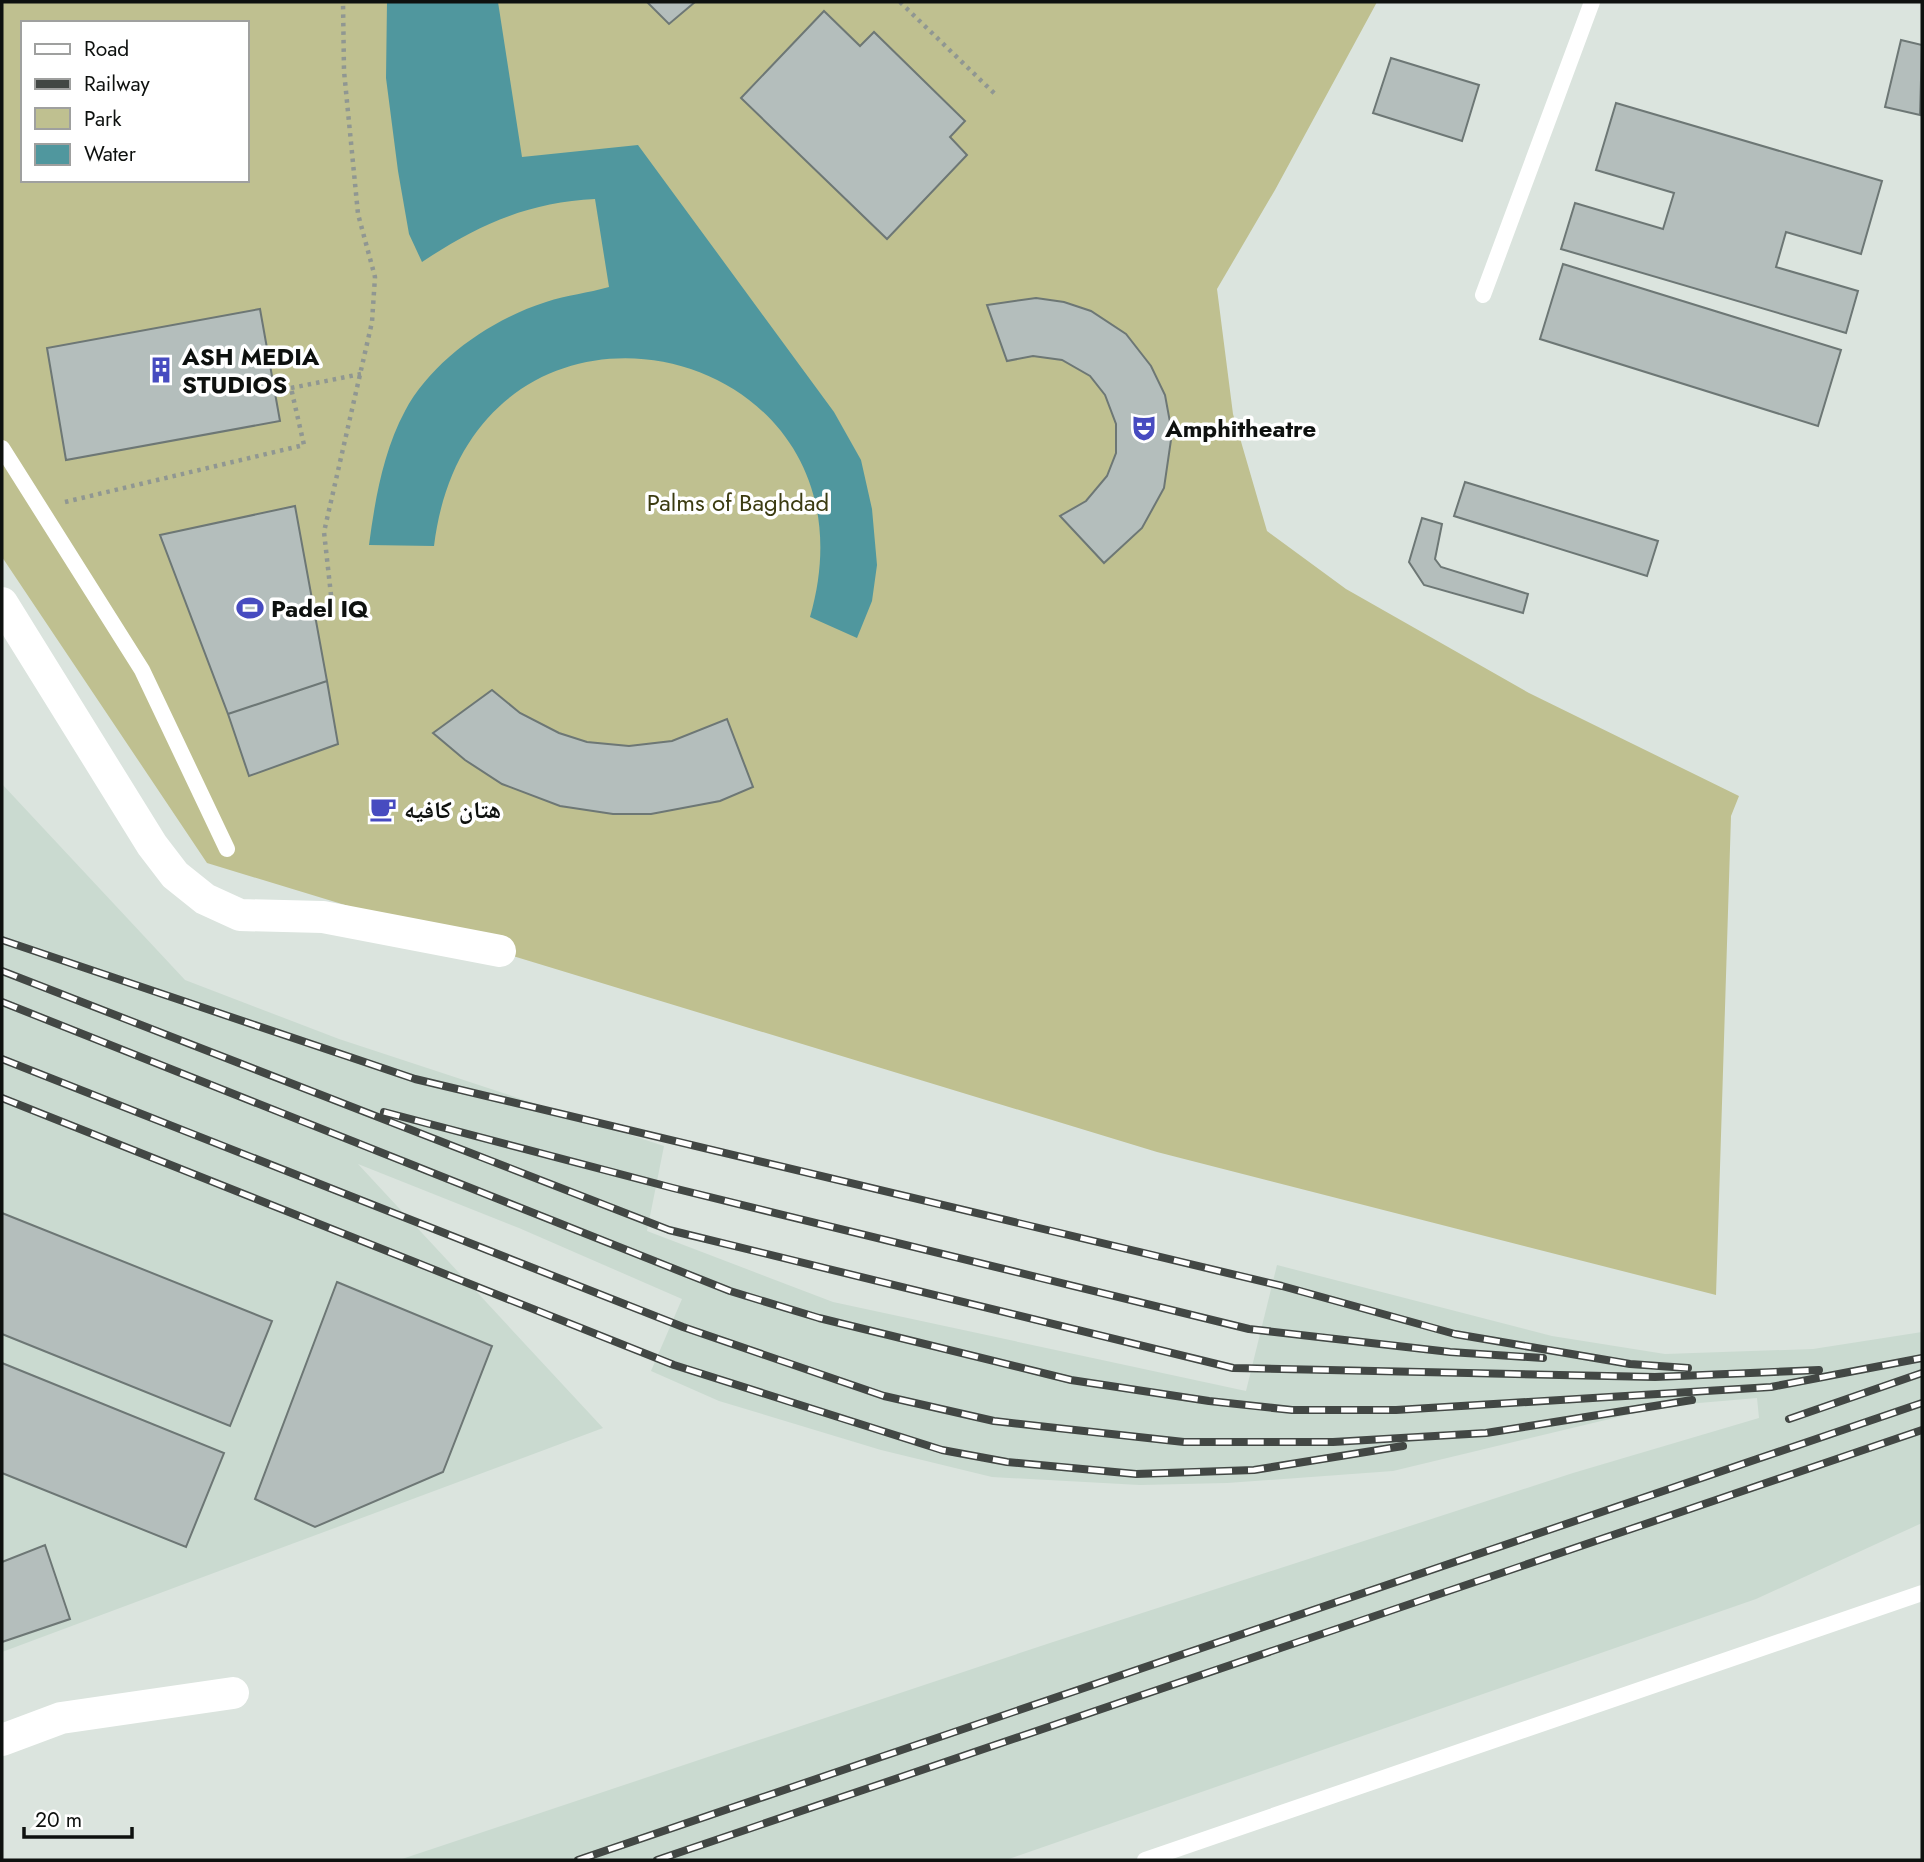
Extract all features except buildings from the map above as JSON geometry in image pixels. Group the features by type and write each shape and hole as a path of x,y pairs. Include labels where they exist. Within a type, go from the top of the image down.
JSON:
{"street":[{"path":"2,603 152,845 176,875 205,899 240,915 323,917 500,951"},
{"path":"2,1740 61,1718 233,1693"}],"lane":[{"path":"1483,295 1592,2"},
{"path":"2,448 142,670 227,849"},
{"path":"1145,1860 1922,1592"}],"path":[{"path":"332,604 324,532 372,322 374,277 358,214 344,71 343,2"},
{"path":"900,2 996,95"},
{"path":"275,392 361,374"},
{"path":"40,508 304,445 291,388"}],"shaded area":[{"path":"2,784 185,980 339,1039 664,1146 647,1231 833,1302 1246,1391 1277,1265 1552,1336 1665,1354 1813,1349 1922,1332 1922,1523 1756,1599 1006,1860 399,1860 1050,1643 1573,1473 1759,1418 1757,1398 1664,1406 1393,1471 1227,1483 1140,1485 992,1477 881,1450 719,1401 651,1371 682,1299 519,1228 358,1164 603,1428 2,1652"}],"green space":[{"name":"Palms of Baghdad","path":"2,2 1377,2 1275,190 1217,289 1233,414 1267,531 1346,589 1529,693 1739,796 1731,816 1716,1295 1157,1152 207,863 2,557"}],"water":[{"path":"387,2 498,2 522,157 638,145 834,412 861,460 872,509 877,565 872,601 857,638 810,617 819,521 791,444 736,391 666,362 591,361 520,390 464,451 434,546 369,545 377,494 391,443 405,411 431,375 465,344 505,319 546,302 609,287 595,199 548,205 504,218 463,237 422,262 409,234 398,171 386,78"}],"railway":[{"path":"2,940 415,1079 1282,1286 1455,1334 1630,1364 1688,1368"},
{"path":"2,971 669,1230 1233,1368 1655,1377 1819,1370"},
{"path":"2,1002 730,1291 819,1318 1071,1380 1209,1401 1292,1410 1396,1410 1771,1387 1922,1358"},
{"path":"2,1059 683,1327 884,1396 994,1421 1184,1442 1333,1442 1486,1433 1692,1400"},
{"path":"2,1098 674,1365 942,1450 1007,1462 1136,1474 1254,1470 1403,1446"},
{"path":"384,1112 673,1188 1249,1329 1450,1352 1543,1358"},
{"path":"1789,1419 1922,1373"},
{"path":"578,1860 1922,1403"},
{"path":"657,1860 1922,1430"}],"place":[{"name":"ASH MEDIA STUDIOS","path":"161,370"},
{"name":"Amphitheatre","path":"1144,428"},
{"name":"Padel IQ","path":"250,608"},
{"name":"هتان كافيه","path":"383,809"}]}
